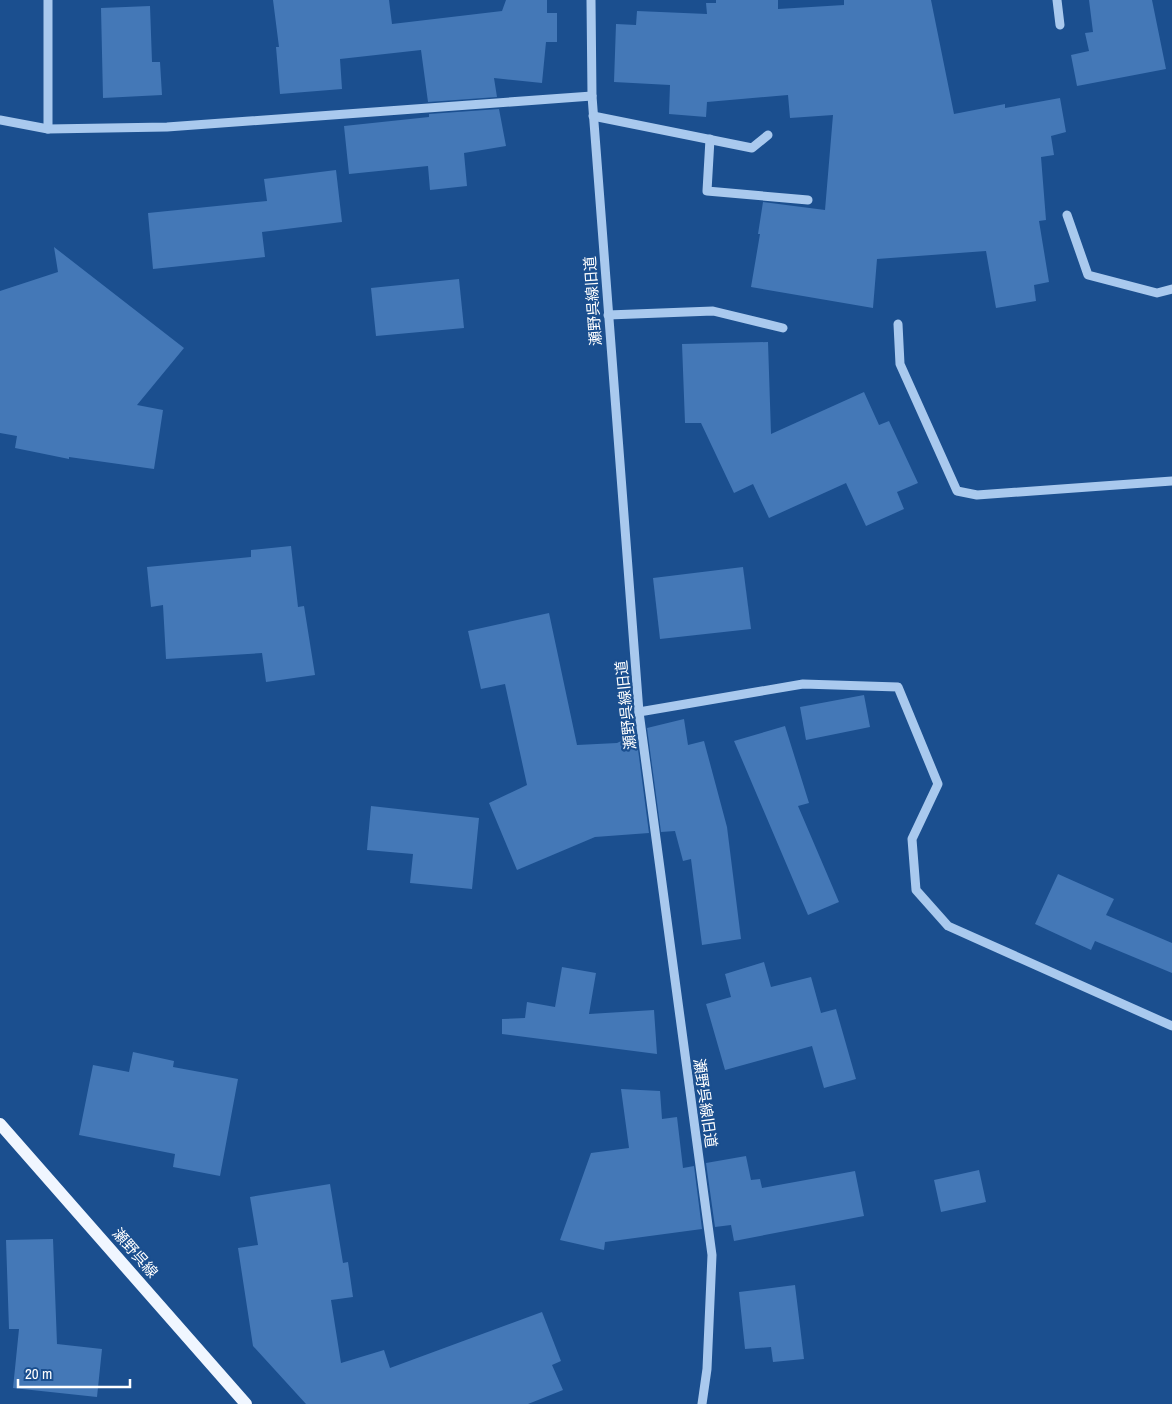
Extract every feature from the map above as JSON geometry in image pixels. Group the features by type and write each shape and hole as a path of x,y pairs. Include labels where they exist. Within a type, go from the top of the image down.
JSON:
{"main road":[{"name":"瀬野呉線","path":"0,1124 246,1404"}],"street":[{"path":"48,0 48,129"},
{"name":"瀬野呉線旧道","path":"591,0 593,116 639,712 712,1254 707,1370 702,1404"},
{"path":"1057,0 1060,26"},
{"path":"0,120 48,129 167,127 592,96"},
{"path":"593,116 752,148 768,135"},
{"path":"710,139 707,190 808,200"},
{"path":"1067,215 1088,275 1157,292 1172,289"},
{"path":"608,315 713,311 783,328"},
{"path":"898,324 900,364 957,491 977,495 1172,481"},
{"path":"639,712 803,684 898,687 938,784 912,840 916,890 948,926 1172,1026"}],"building":[{"path":"273,0 389,0 392,24 502,11 506,0 547,0 547,13 557,13 557,42 546,42 542,83 494,78 497,97 428,102 421,50 340,59 342,89 280,94 276,47 279,47"},
{"path":"716,0 778,0 778,9 844,5 844,0 931,0 954,114 1005,104 1005,108 1060,98 1066,132 1051,136 1054,155 1041,157 1046,220 1039,221 1049,282 1034,285 1036,301 996,308 986,251 877,259 873,308 751,287 760,234 758,234 763,202 825,210 833,115 790,118 788,95 707,102 706,117 669,114 670,85 614,82 616,24 636,25 637,11 707,14 706,3 716,3"},
{"path":"1089,0 1152,0 1166,69 1077,86 1071,55 1089,51 1085,33 1093,32"},
{"path":"150,6 152,62 160,62 162,95 103,98 101,8"},
{"path":"499,109 506,146 464,153 467,186 430,190 428,166 349,174 344,126 429,117 429,114"},
{"path":"336,170 342,222 262,232 265,257 153,269 148,213 267,201 264,179"},
{"path":"54,247 184,348 137,405 163,410 154,469 69,457 69,459 15,448 17,436 0,433 0,291 58,272"},
{"path":"459,279 464,328 376,336 371,288"},
{"path":"768,342 771,434 864,392 879,425 889,421 918,483 897,492 904,509 866,526 846,483 769,518 753,484 734,493 701,423 685,423 682,344"},
{"path":"291,546 298,607 304,606 315,675 266,682 262,653 166,659 163,605 151,607 147,567 251,557 251,550"},
{"path":"743,567 751,629 660,639 653,578"},
{"path":"549,613 577,745 617,743 636,734 649,833 595,837 517,870 489,803 527,785 505,684 481,689 468,631"},
{"path":"864,695 870,727 806,740 800,707"},
{"path":"684,719 688,745 704,741 727,827 741,939 702,945 691,859 683,861 675,831 661,832 647,728"},
{"path":"785,726 809,803 798,806 839,902 808,915 734,741"},
{"path":"371,806 479,818 472,889 410,883 413,854 367,850"},
{"path":"1058,874 1114,899 1106,915 1172,943 1172,973 1095,941 1091,950 1035,924"},
{"path":"764,962 771,987 811,977 821,1013 836,1009 856,1079 824,1088 812,1046 725,1070 706,1004 731,997 725,974"},
{"path":"562,967 596,973 589,1014 654,1010 657,1054 502,1034 502,1019 525,1018 527,1002 555,1007"},
{"path":"133,1052 174,1061 173,1067 238,1079 220,1176 173,1167 175,1154 79,1135 93,1065 129,1072"},
{"path":"621,1089 660,1091 662,1119 677,1117 683,1168 694,1166 702,1229 605,1242 604,1250 560,1240 591,1153 629,1148"},
{"path":"746,1156 751,1180 760,1179 762,1188 855,1171 864,1216 734,1241 731,1225 715,1227 706,1163"},
{"path":"979,1170 986,1202 941,1212 934,1180"},
{"path":"330,1184 343,1263 348,1262 353,1297 331,1300 341,1363 384,1350 390,1368 542,1312 561,1361 552,1365 563,1390 528,1404 306,1404 253,1346 238,1248 258,1245 250,1197"},
{"path":"53,1239 57,1344 102,1349 97,1397 13,1388 19,1329 9,1329 6,1240"},
{"path":"795,1285 804,1359 773,1362 771,1347 745,1349 739,1292"}]}
